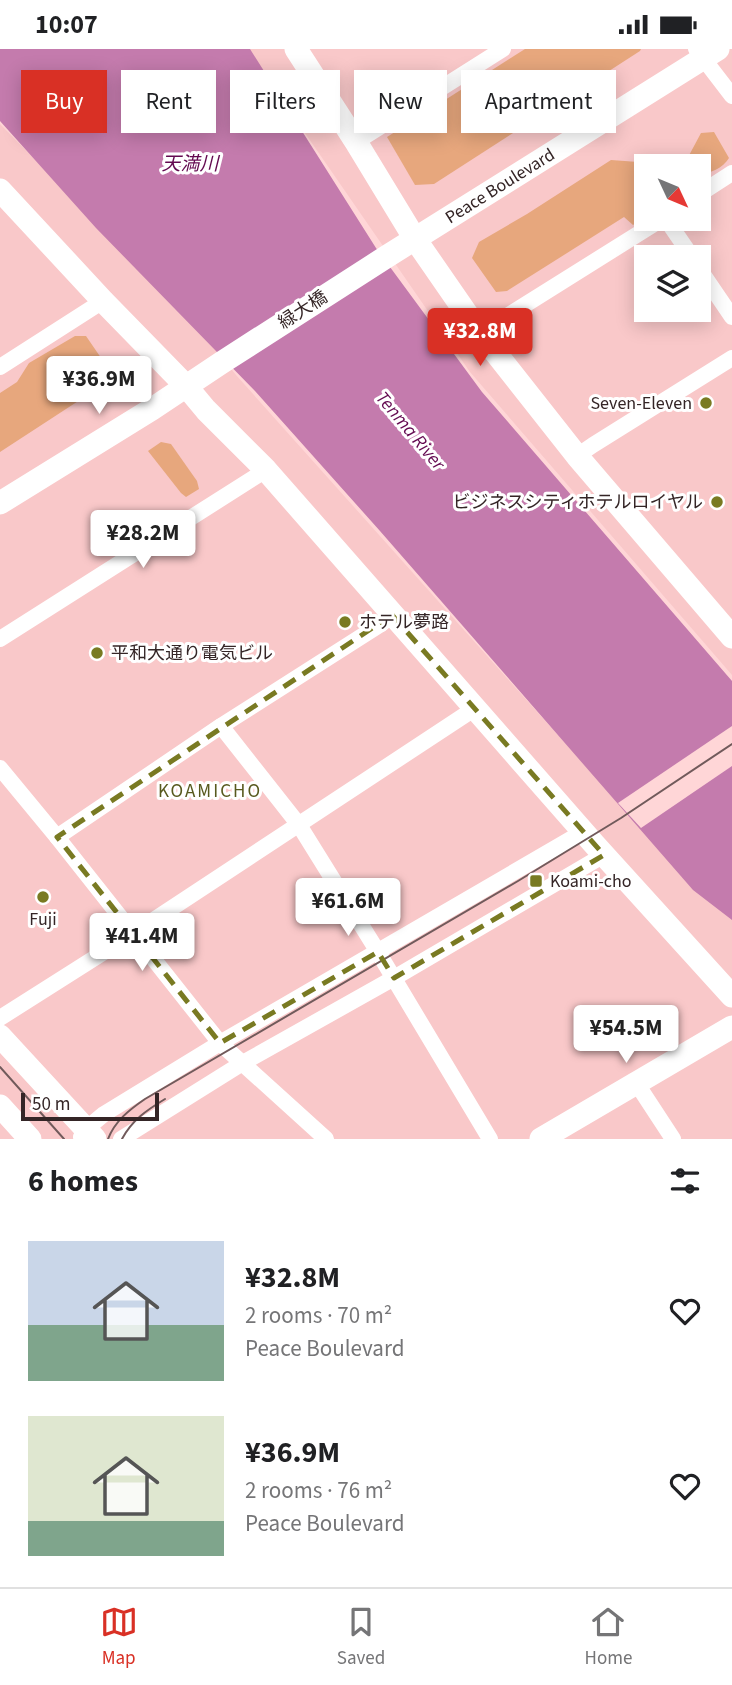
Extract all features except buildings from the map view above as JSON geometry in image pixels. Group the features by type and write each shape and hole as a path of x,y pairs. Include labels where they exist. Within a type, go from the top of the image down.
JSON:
{"street":[{"path":"296,49 415,239 480,333 577,456 732,637"},
{"path":"356,142 503,49"},
{"path":"706,52 732,96"},
{"name":"Peace Boulevard","path":"386,257 706,52"},
{"path":"711,187 732,173"},
{"path":"0,190 206,410 266,470 474,709 732,996"},
{"path":"480,333 645,231"},
{"name":"緑大橋","path":"186,386 386,257"},
{"path":"711,286 732,317"},
{"path":"3,359 103,301"},
{"path":"577,456 732,358"},
{"path":"0,503 186,386"},
{"path":"0,639 266,470"},
{"path":"57,837 221,726 393,615"},
{"path":"0,1018 474,709"},
{"path":"221,726 299,825 490,1139"},
{"path":"0,768 220,1043 326,1139"},
{"path":"0,1036 87,1136 104,1114 220,1043 583,832"},
{"path":"121,1139 241,1064 604,855"},
{"path":"541,1139 732,1027"},
{"path":"637,1084 673,1139"},
{"path":"0,1106 30,1139"}],"highlighted area":[{"path":"392,615 604,855 394,978 378,952 220,1043 57,837"}],"shaded area":[{"path":"247,49 732,49 732,675 470,372 305,133 340,133 340,70 261,70"},
{"path":"525,49 641,49 611,70 492,70"},
{"path":"461,90 461,133 513,133 434,184 415,185 387,137 393,133 447,133 447,99"},
{"path":"0,124 185,312 236,375 650,838 732,916 732,1139 0,1139"},
{"path":"714,132 729,158 712,172 711,154 690,154 701,133"},
{"path":"611,160 634,162 634,224 624,217 507,291 496,292 472,258 479,242"},
{"path":"75,336 86,336 110,371 109,381 0,452 0,393 17,382 29,363"},
{"path":"161,442 171,444 197,481 199,489 186,497 181,493 148,451"}],"water":[{"name":"天満川","path":"0,49 250,49 263,70 230,70 230,133 303,133 376,248 482,392 732,681 732,920 693,890 255,391 96,228 0,121"}],"pier":[{"path":"732,726 732,766 641,828 618,803"}],"tram line":[{"path":"108,1139 123,1116 145,1099 518,881 621,818 732,744"},
{"path":"0,1067 64,1139"},
{"path":"122,1139 140,1116 165,1099"}],"place":[{"name":"Seven-Eleven","path":"706,403"},
{"name":"ビジネスシティホテルロイヤル","path":"717,502"},
{"name":"ホテル夢路","path":"345,622"},
{"name":"平和大通り電気ビル","path":"97,653"},
{"name":"Koami-cho","path":"536,881"},
{"name":"Fuji","path":"43,897"}],"district":[{"name":"KOAMICHO","path":"210,791"}],"water label":[{"name":"Tenma River","path":"410,431"}]}
